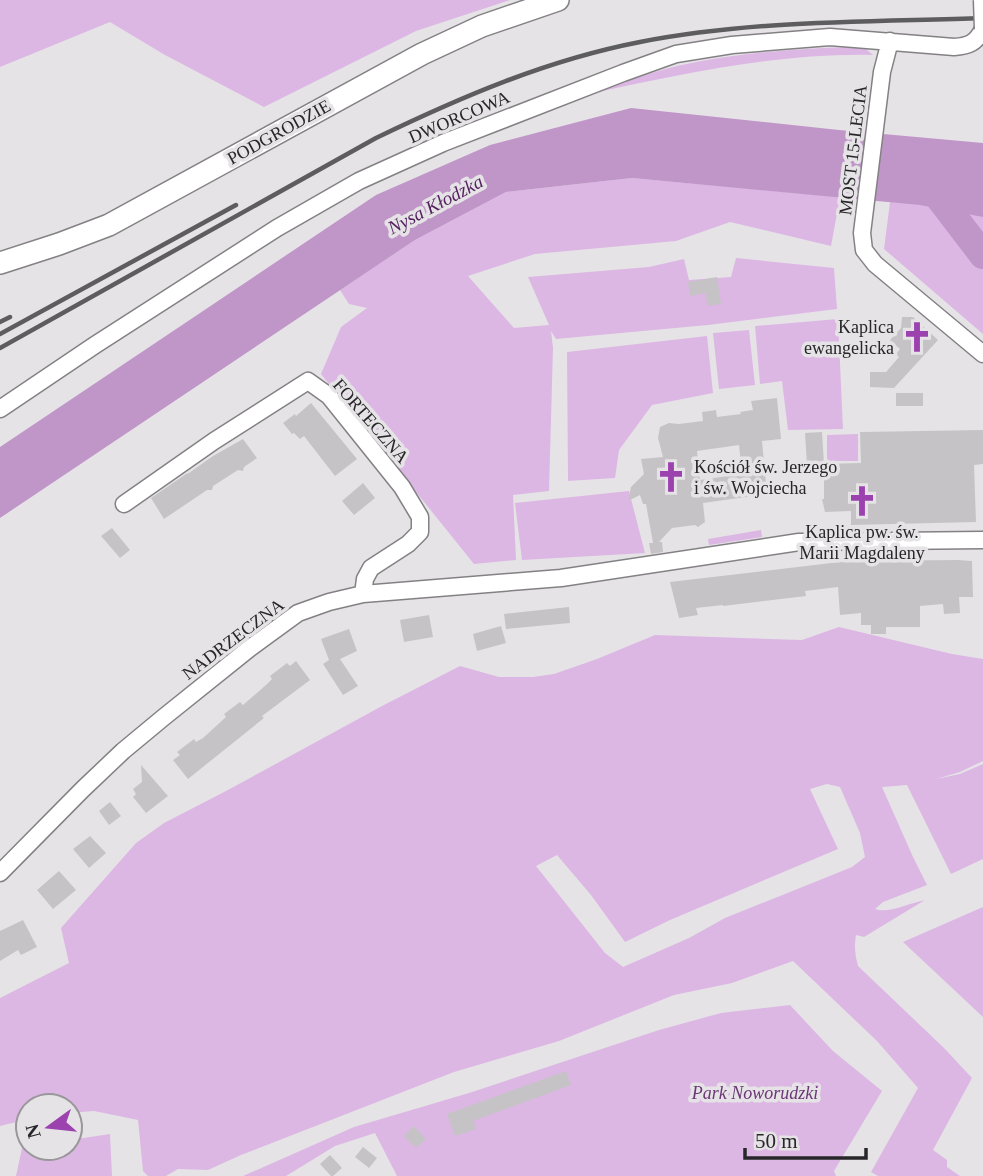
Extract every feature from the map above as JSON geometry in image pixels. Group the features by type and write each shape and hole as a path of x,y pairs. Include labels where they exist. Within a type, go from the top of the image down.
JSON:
{"main road":[{"name":"PODGRODZIE","path":"0,263 109,225 422,54 482,26 558,0"}],"street":[{"path":"982,0 983,29"},
{"name":"DWORCOWA","path":"0,408 276,228 359,181 443,143 623,73 676,54 732,45 830,37 964,47 972,44 983,29"},
{"name":"MOST 15-LECIA","path":"890,41 882,72 862,243 867,257 983,354"},
{"name":"FORTECZNA","path":"124,504 214,441 308,381 329,396 402,487 420,517 420,532 408,544 371,568 365,579 363,594"},
{"name":"NADRZECZNA","path":"0,873 123,751 250,648 298,613 329,601 363,594 561,578 799,542 982,536"}],"green space":[{"path":"0,0 510,0 416,31 264,107 165,55 110,22 0,67"},
{"path":"849,47 866,49 873,55 768,61 594,93 677,66 720,58 763,52"},
{"path":"632,178 840,197 831,246 730,222 676,241 535,254 468,276 514,328 549,325 528,277 649,267 684,259 689,280 731,277 736,258 834,268 837,309 708,325 556,339 551,331 553,348 549,491 513,495 516,560 474,564 321,374 341,327 367,308 349,304 340,290 415,240 506,192"},
{"path":"890,202 983,207 983,334 884,249"},
{"path":"838,319 843,429 788,430 782,381 760,384 755,326"},
{"path":"749,330 755,385 719,389 713,333"},
{"path":"707,336 713,393 652,405 619,450 615,478 568,481 567,352"},
{"path":"858,434 858,461 827,461 827,435"},
{"path":"629,491 645,553 522,560 515,503"},
{"path":"761,530 762,537 709,545 708,539"},
{"path":"839,627 983,659 983,761 936,779 960,774 983,764 983,859 951,874 907,785 882,787 927,885 883,902 875,909 893,909 925,900 864,937 856,935 855,943 858,966 972,1078 933,1150 947,1160 947,1167 960,1176 878,1176 871,1172 918,1088 877,1041 793,961 732,983 674,995 559,1041 454,1072 208,1170 178,1169 166,1176 148,1176 143,1171 138,1120 94,1111 84,1112 84,1092 14,1092 14,1122 0,1126 0,998 69,963 61,928 136,843 164,823 460,666 499,677 554,674 655,635 802,640","holes":["827,784 840,787 860,833 865,857 852,867 725,918 689,938 623,967 605,953 536,866 557,855 591,895 625,942 670,920 838,849 810,789"]},
{"path":"983,907 983,1017 903,942"},
{"name":"Park Noworudzki","path":"790,1005 833,1051 882,1091 834,1171 836,1176 397,1176 375,1133 335,1146 286,1176 243,1176 354,1127 469,1093 659,1030 721,1013"},
{"path":"110,1134 112,1176 16,1176 19,1162 84,1162 84,1138"}],"water":[{"name":"Nysa Kłodzka","path":"631,108 983,143 983,217 920,205 632,178 506,192 415,240 0,518 0,447 376,195 490,145"}],"building":[{"path":"717,277 721,304 708,306 705,293 690,296 688,282"},
{"path":"902,317 913,317 938,340 894,388 870,387 870,372 886,372 899,357 896,354 900,349 890,340 901,328"},
{"path":"896,393 923,393 923,406 896,406"},
{"path":"777,398 781,439 762,441 767,494 703,503 705,522 698,527 695,525 672,528 659,542 662,542 663,552 651,554 649,543 653,543 646,504 643,504 640,495 628,501 631,487 644,474 641,459 663,457 658,438 660,427 669,423 703,421 702,412 716,410 717,417 741,414 740,412 753,410 751,401","holes":["739,445 742,474 700,480 697,451"]},
{"path":"311,403 357,459 335,476 304,436 300,439 283,423"},
{"path":"983,430 983,464 974,465 976,522 851,525 851,511 825,512 822,499 824,464 861,463 860,432"},
{"path":"822,432 824,464 807,465 805,433"},
{"path":"243,439 257,458 244,467 243,471 238,470 213,486 212,490 207,490 164,519 151,498"},
{"path":"363,483 375,498 354,515 342,501"},
{"path":"112,528 130,550 120,558 101,536"},
{"path":"848,561 972,561 973,597 959,597 960,613 944,614 943,604 920,606 920,627 886,627 886,634 871,634 871,625 861,625 861,613 840,615 838,587 805,591 806,596 696,608 698,615 679,618 670,582"},
{"path":"569,607 570,623 506,629 504,614"},
{"path":"429,615 433,637 404,642 400,620"},
{"path":"501,626 506,643 477,651 473,634"},
{"path":"349,629 357,651 340,659 358,686 343,695 323,664 329,660 321,639"},
{"path":"296,661 310,680 262,716 264,718 188,779 173,760 180,755 177,752 194,739 196,742 203,738 226,717 224,714 240,702 243,705 272,679 270,676 287,663 290,666"},
{"path":"141,765 168,796 146,813 133,797 136,794 133,789 142,782"},
{"path":"110,802 121,816 109,825 99,811"},
{"path":"90,836 106,853 89,868 73,849"},
{"path":"59,871 76,890 53,909 37,890"},
{"path":"23,920 37,947 21,955 18,950 0,961 0,931"},
{"path":"566,1071 571,1085 473,1121 476,1129 455,1136 447,1114"},
{"path":"414,1126 426,1139 416,1148 404,1136"},
{"path":"363,1147 377,1158 369,1168 355,1157"},
{"path":"330,1155 342,1168 333,1176 320,1164"}],"waterway":[{"path":"928,183 983,255"}],"railway":[{"path":"0,348 376,138 472,94 538,69 640,42 725,30 811,23 983,18"},
{"path":"0,334 236,205"},
{"path":"0,322 10,317"}],"place":[{"name":"Kaplica ewangelicka","path":"917,337"},
{"name":"Kościół św. Jerzego i św. Wojciecha","path":"671,477"},
{"name":"Kaplica pw. św. Marii Magdaleny","path":"862,501"}]}
